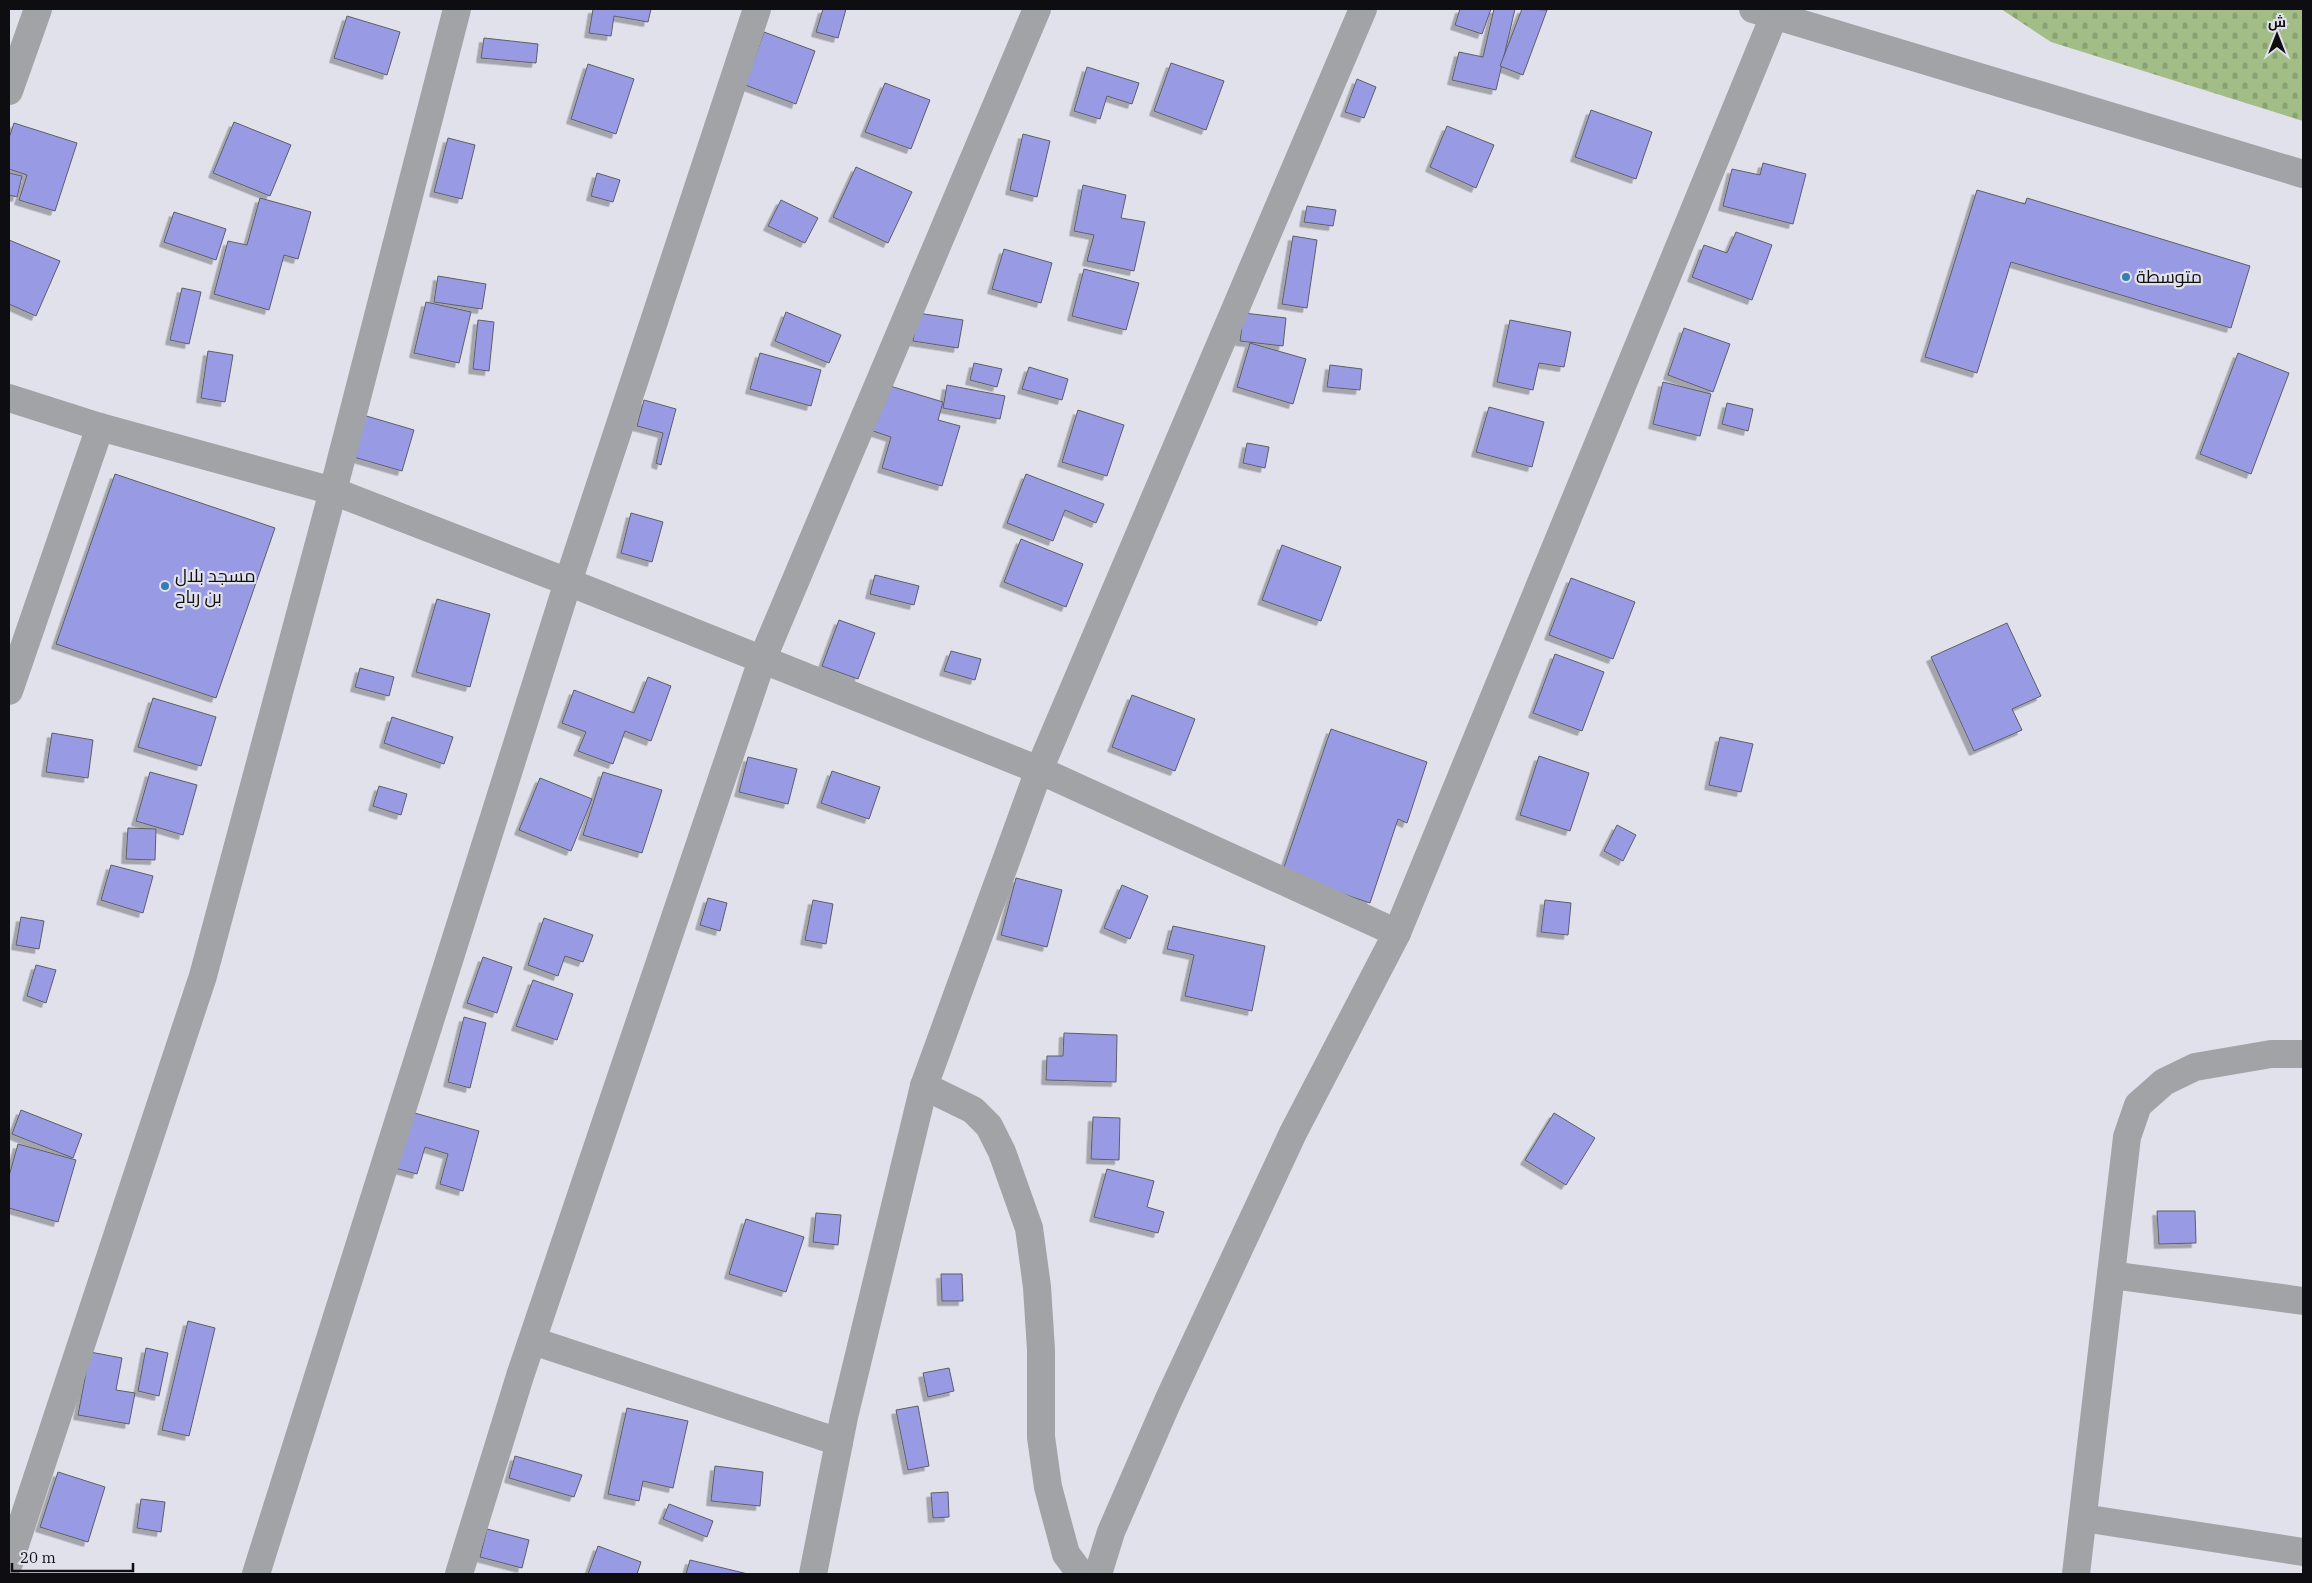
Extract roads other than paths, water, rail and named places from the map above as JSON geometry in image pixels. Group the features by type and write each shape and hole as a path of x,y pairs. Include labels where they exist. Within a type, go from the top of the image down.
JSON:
{"street":[{"path":"9,91 38,9"},
{"path":"9,1563 203,976 333,491 457,9"},
{"path":"256,1574 568,582 757,9"},
{"path":"459,1574 533,1341 762,660 1038,9"},
{"path":"813,1574 839,1442 924,1086 1039,770 1363,9"},
{"path":"1098,1574 1111,1532 1168,1401 1293,1133 1397,933 1764,12 2303,174"},
{"path":"9,398 100,426 333,491 568,582 1039,770 1397,933"},
{"path":"9,691 100,426"},
{"path":"2076,1574 2127,1138 2138,1105 2164,1082 2195,1067 2271,1054 2303,1054"},
{"path":"924,1086 973,1110 989,1126 1002,1152 1026,1220 1037,1287 1041,1350 1041,1437 1048,1487 1066,1554 1081,1574"},
{"path":"2111,1275 2303,1301"},
{"path":"533,1341 839,1442"},
{"path":"2083,1518 2303,1552"}],"place":[{"name":"متوسطة","path":"2126,277"},
{"name":"مسجد بلال بن رباح","path":"165,586"}]}
